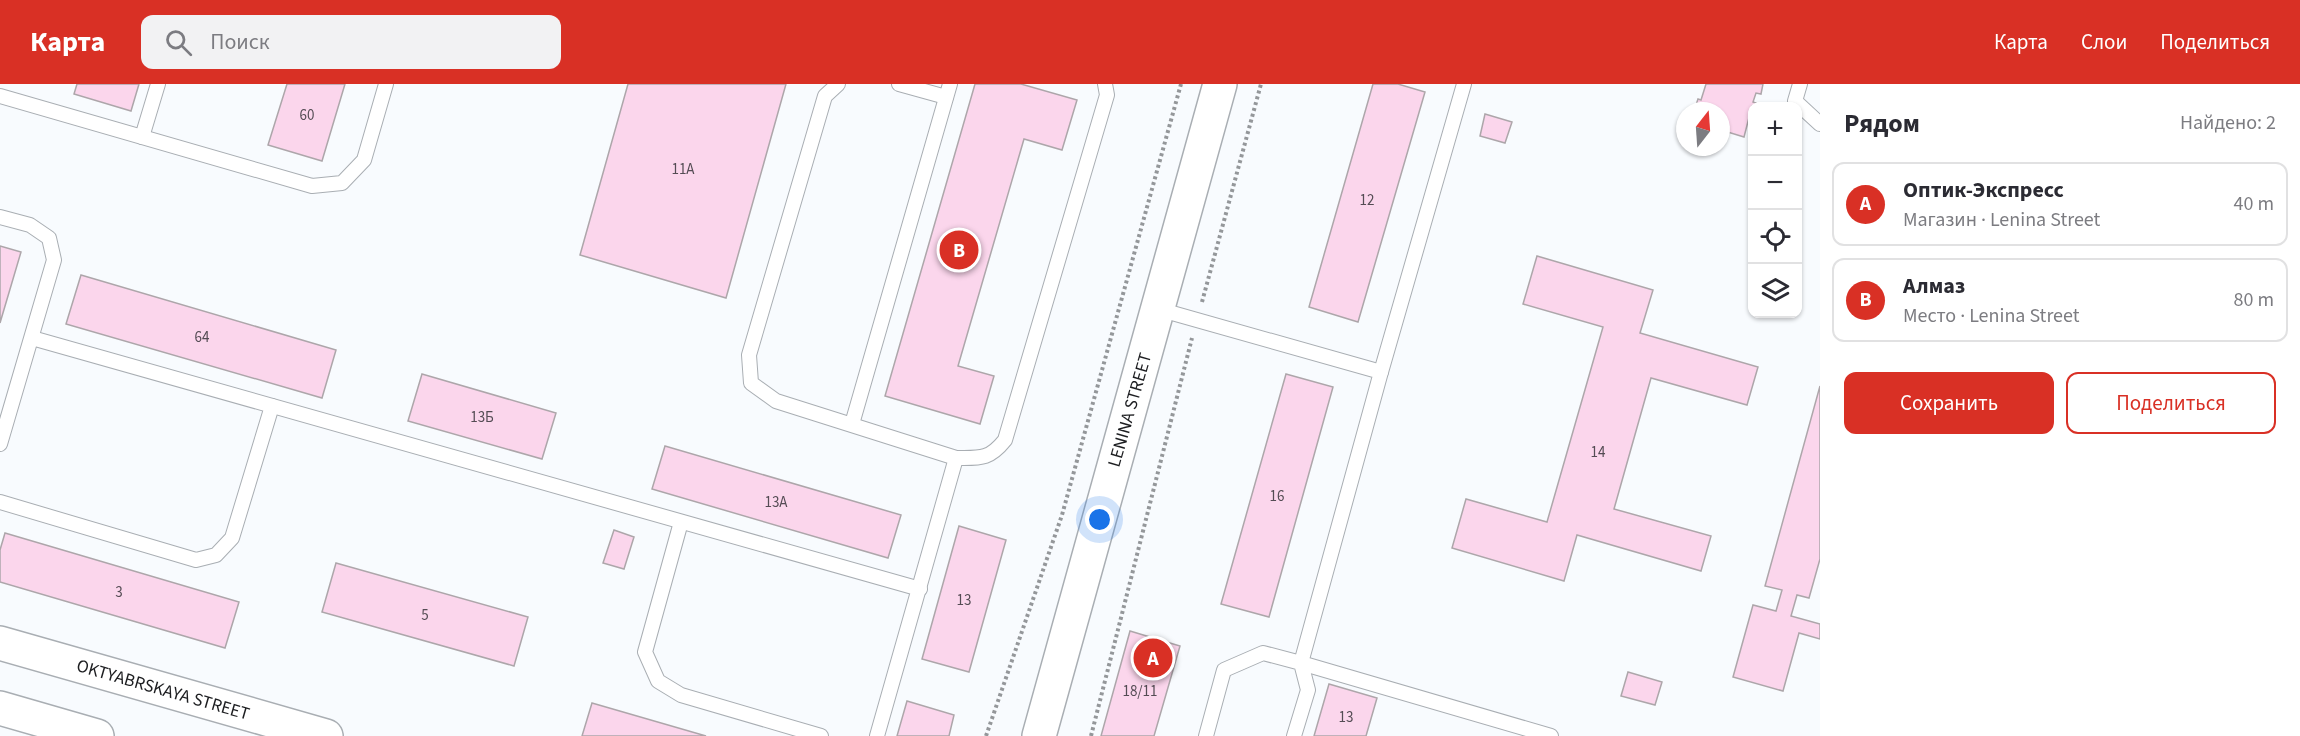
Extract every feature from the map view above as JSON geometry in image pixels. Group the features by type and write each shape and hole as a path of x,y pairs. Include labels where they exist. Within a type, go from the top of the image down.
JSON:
{"street":[{"name":"LENINA STREET","path":"1039,736 1220,84"},
{"name":"OKTYABRSKAYA STREET","path":"0,643 326,736"},
{"path":"0,708 97,736"}],"lane":[{"path":"142,137 158,84"},
{"path":"0,96 312,186 342,183 364,160 386,84"},
{"path":"837,84 825,96 749,355 751,382 776,401 956,458 978,458 993,454 1005,440 1107,94 1105,84"},
{"path":"852,424 948,91 900,84"},
{"path":"1294,736 1308,690 1301,663 1381,372 1464,84"},
{"path":"1800,84 1795,101 1820,124"},
{"path":"0,217 30,225 49,238 54,260 0,444"},
{"path":"1158,309 1381,372"},
{"path":"32,338 920,589"},
{"path":"0,502 196,560 216,555 232,538 272,406"},
{"path":"877,736 956,458"},
{"path":"681,522 645,652 658,681 681,695 821,736"},
{"path":"1206,736 1224,670 1263,653 1551,736"}],"path":[{"path":"986,736 1062,515 1181,84"},
{"path":"1090,736 1196,321 1261,84"}],"building":[{"path":"77,84 139,84 131,111 74,94"},
{"path":"287,84 345,84 322,161 268,145"},
{"path":"628,84 786,84 726,298 580,255"},
{"path":"975,84 1021,84 1077,100 1062,150 1024,139 958,366 994,376 980,424 885,396"},
{"path":"1373,84 1398,84 1425,92 1358,322 1309,307"},
{"path":"1706,84 1763,84 1761,94 1756,93 1753,102 1748,102 1748,122 1744,137 1730,133 1730,102 1697,102 1698,99 1701,100"},
{"path":"1485,114 1512,122 1505,143 1480,136"},
{"path":"0,246 21,252 0,323"},
{"path":"1537,256 1653,290 1640,333 1758,367 1747,405 1651,378 1614,509 1711,536 1701,571 1577,535 1564,581 1452,548 1466,499 1547,522 1603,327 1523,304"},
{"path":"81,275 336,350 322,398 66,324"},
{"path":"422,374 556,413 542,459 408,421"},
{"path":"1286,374 1333,387 1269,617 1221,604"},
{"path":"1820,386 1820,559 1809,598 1797,595 1791,616 1820,624 1820,639 1799,633 1783,691 1733,677 1753,605 1776,611 1782,590 1765,586"},
{"path":"665,446 901,515 888,558 652,489"},
{"path":"959,526 1006,540 969,672 922,659"},
{"path":"614,530 634,537 624,569 603,563"},
{"path":"5,533 239,602 225,648 0,582 0,550"},
{"path":"336,563 528,617 514,666 322,612"},
{"path":"1130,631 1180,646 1154,736 1101,736"},
{"path":"1628,672 1662,682 1655,705 1621,696"},
{"path":"1329,684 1377,698 1366,736 1314,736"},
{"path":"907,701 954,715 949,736 897,736"},
{"path":"592,703 706,736 582,736"}],"place":[{"name":"Алмаз","path":"959,250"},
{"name":"Оптик-Экспресс","path":"1153,658"}]}
